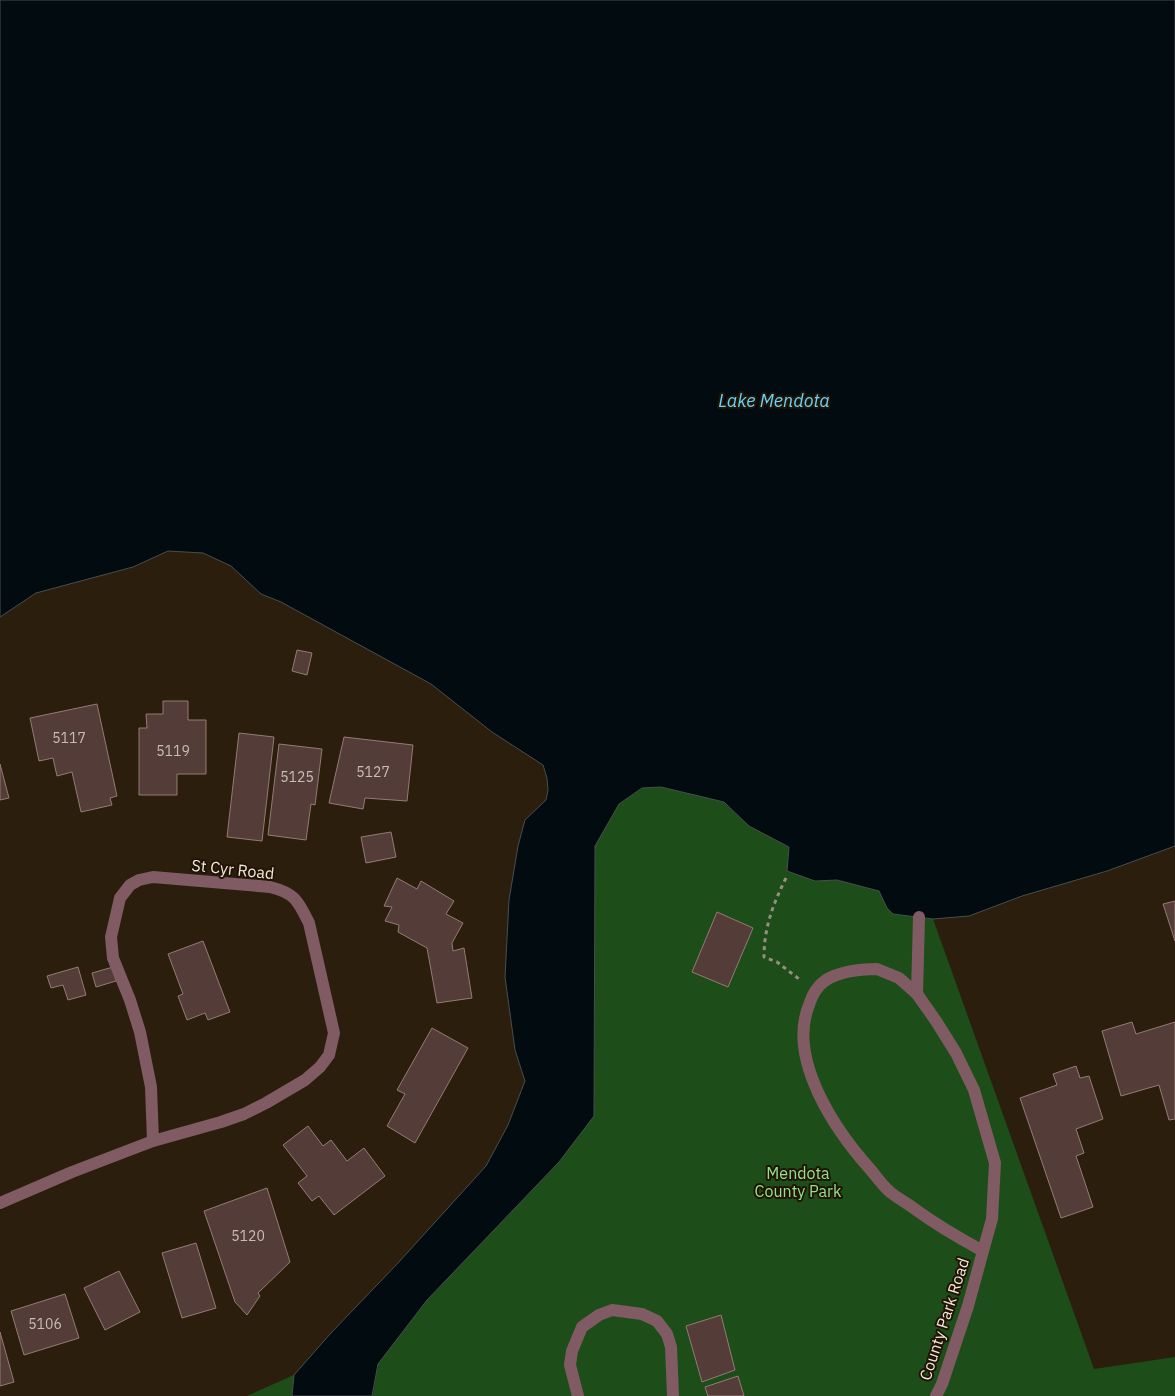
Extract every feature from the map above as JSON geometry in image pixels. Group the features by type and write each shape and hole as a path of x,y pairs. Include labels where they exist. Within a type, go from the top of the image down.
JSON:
{"street":[{"name":"St Cyr Road","path":"0,1203 72,1172 153,1141 244,1114 305,1080 320,1067 329,1055 334,1033 309,923 302,908 293,896 270,887 153,877 139,880 130,885 120,898 111,932 113,958 130,1000 140,1032 151,1086 153,1141"},
{"path":"917,994 919,918"},
{"name":"County Park Road","path":"814,992 826,980 855,970 878,969 899,978 917,994 956,1053 970,1083 995,1163 992,1219 968,1306 942,1384 936,1396"},
{"path":"814,992 804,1016 804,1044 809,1070 820,1098 835,1124 856,1153 889,1191 946,1231 983,1251"},
{"path":"578,1396 570,1365 572,1351 582,1327 599,1315 612,1310 642,1314 657,1321 667,1334 670,1347 672,1396"}],"path":[{"path":"786,878 774,901 768,921 764,957 777,962 814,992"}],"green space":[{"name":"Mendota County Park","path":"661,787 724,802 749,826 789,847 788,871 815,881 837,880 879,891 893,914 933,919 1094,1369 1175,1357 1175,1396 373,1396 378,1364 427,1300 559,1162 594,1116 595,846 619,804 642,788"},
{"path":"294,1375 292,1396 247,1396"}],"water":[{"name":"Lake Mendota","path":"0,0 1175,0 1175,846 1107,871 1022,896 969,916 933,919 893,914 887,908 879,891 837,880 815,881 787,871 789,847 749,826 724,802 661,787 642,788 619,804 595,846 594,1116 559,1162 427,1300 378,1364 372,1396 292,1396 294,1375 486,1166 508,1125 525,1081 515,1050 505,977 509,900 518,846 525,820 546,800 548,790 547,778 543,765 492,732 431,684 281,602 261,594 231,566 203,553 168,551 133,567 36,593 0,617"}],"building":[{"path":"297,650 312,653 307,675 292,671"},
{"path":"163,701 188,701 188,720 206,720 206,774 177,774 177,795 139,795 139,728 147,728 146,714 163,714"},
{"path":"97,704 117,796 110,798 112,805 81,812 72,772 57,776 53,758 39,761 30,718"},
{"path":"239,733 274,737 262,841 227,837"},
{"path":"344,737 413,745 407,801 365,798 363,809 329,803"},
{"path":"279,744 322,749 315,805 311,804 306,840 268,835"},
{"path":"0,764 9,798 0,800"},
{"path":"391,832 396,857 366,863 361,837"},
{"path":"397,878 417,889 421,881 454,901 446,914 463,923 452,943 453,951 464,948 472,998 437,1003 427,948 398,932 399,925 385,921 392,907 384,906"},
{"path":"1175,901 1175,941 1163,904"},
{"path":"717,912 753,928 728,987 692,972"},
{"path":"203,941 230,1012 208,1020 205,1013 187,1020 178,996 183,994 168,954"},
{"path":"78,967 86,995 68,1000 63,985 51,988 47,976"},
{"path":"113,967 116,981 96,987 92,973"},
{"path":"1132,1022 1136,1034 1175,1022 1175,1119 1169,1120 1159,1085 1121,1096 1102,1031"},
{"path":"432,1028 468,1048 415,1143 387,1126 405,1094 397,1090"},
{"path":"1076,1066 1080,1078 1089,1076 1103,1119 1076,1129 1084,1153 1076,1156 1093,1207 1061,1218 1020,1098 1057,1085 1053,1074"},
{"path":"308,1126 323,1146 331,1140 347,1161 364,1148 385,1176 334,1215 319,1196 312,1201 298,1183 307,1176 283,1145"},
{"path":"267,1188 290,1262 258,1293 260,1296 247,1315 235,1302 204,1211"},
{"path":"196,1243 216,1308 182,1318 162,1253"},
{"path":"119,1271 140,1312 105,1330 84,1288"},
{"path":"65,1294 79,1338 24,1355 11,1311"},
{"path":"721,1315 735,1370 702,1382 686,1326"},
{"path":"0,1332 14,1382 0,1386"},
{"path":"738,1376 744,1396 708,1396 705,1387"}]}
